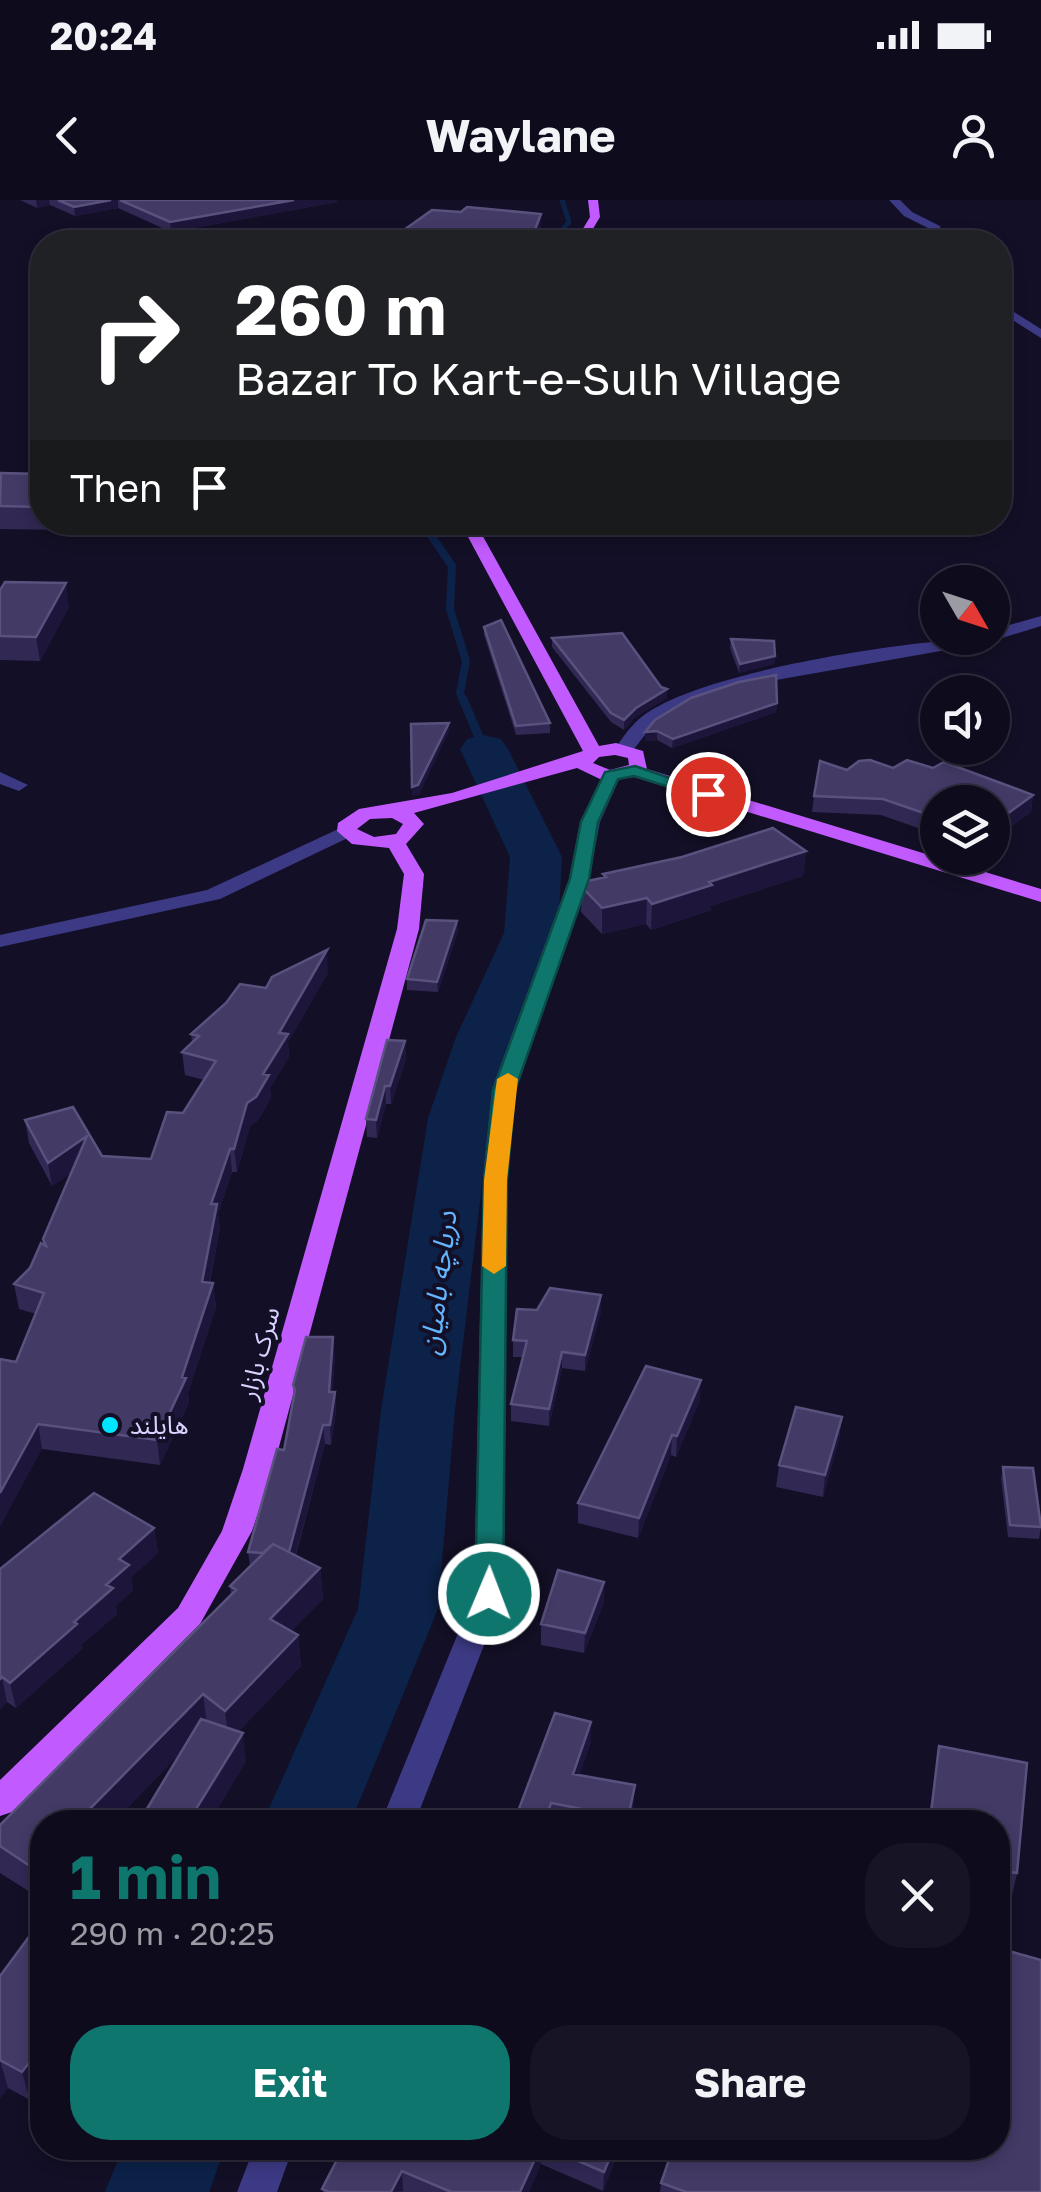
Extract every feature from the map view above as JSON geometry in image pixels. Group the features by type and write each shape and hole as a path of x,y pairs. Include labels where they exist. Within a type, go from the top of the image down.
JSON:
{"main road":[{"path":"589,230 594,200"},
{"path":"474,535 602,766 1041,896"},
{"path":"399,824 358,815 348,822 347,831 365,842 399,824 546,776 602,766 640,759 624,750 602,766"},
{"name":"سرک بازار","path":"0,1802 188,1616 237,1532 408,929 414,874 399,824"}],"street":[{"path":"894,200 908,214 936,230"},
{"path":"1012,315 1041,334"},
{"path":"1010,631 1041,621"},
{"path":"624,750 630,735 644,723 678,703 724,685 839,660 920,650"},
{"path":"403,1810 489,1594 495,1180 504,1090 580,879 602,766"},
{"path":"0,941 213,895 347,831"},
{"path":"257,2192 269,2160"}],"building":[{"path":"58,200 111,200 74,207"},
{"path":"120,200 294,200 170,222"},
{"path":"467,207 541,214 535,230 404,230 432,210 461,212"},
{"path":"1,473 30,474 30,507 0,506"},
{"path":"5,582 66,583 36,637 0,636 0,590"},
{"path":"501,620 550,723 516,726 484,627"},
{"path":"622,633 661,687 667,689 624,720 611,713 552,638"},
{"path":"731,639 774,641 775,656 740,664"},
{"path":"776,675 777,703 673,739 657,731 645,732 655,720 691,698"},
{"path":"449,723 418,785 412,787 411,724"},
{"path":"870,760 893,768 907,760 933,768 952,765 1006,785 920,785 920,812 883,799 814,796 820,761 847,770 859,761"},
{"path":"1010,786 1033,795 1010,812"},
{"path":"773,828 806,851 652,904 647,898 602,908 582,887 583,882 606,877 603,874 682,857"},
{"path":"426,920 457,921 437,982 407,979"},
{"path":"327,950 279,1033 288,1034 263,1074 269,1075 256,1097 247,1103 234,1149 230,1149 211,1204 217,1204 202,1282 213,1283 182,1377 186,1378 157,1440 38,1424 0,1493 0,1359 16,1362 44,1293 14,1284 30,1268 41,1243 46,1246 43,1239 87,1136 48,1163 25,1120 73,1107 102,1156 151,1159 167,1112 183,1113 216,1061 182,1052 199,1036 191,1034 226,1003 240,984 266,988 272,977"},
{"path":"387,1040 405,1041 390,1086 385,1086 376,1120 366,1119"},
{"path":"550,1288 601,1295 585,1355 562,1352 549,1409 511,1404 527,1341 513,1340 517,1309 537,1310"},
{"path":"306,1337 333,1337 329,1392 335,1392 330,1425 323,1425 289,1552 273,1544 263,1553 248,1552 277,1449 284,1450 293,1385"},
{"path":"646,1366 701,1380 677,1436 672,1435 639,1518 578,1503"},
{"path":"796,1407 842,1417 825,1475 779,1465"},
{"path":"1003,1467 1033,1468 1041,1527 1010,1525"},
{"path":"94,1493 154,1528 119,1559 129,1565 106,1585 113,1588 74,1622 77,1624 10,1683 0,1679 0,1569"},
{"path":"273,1544 320,1568 270,1619 298,1635 225,1711 203,1694 89,1810 30,1810 30,1866 0,1846 0,1825 236,1590 230,1586"},
{"path":"558,1570 604,1582 585,1633 541,1624"},
{"path":"555,1713 591,1722 573,1774 635,1785 630,1810 587,1810 551,1803 549,1810 519,1810"},
{"path":"201,1719 243,1733 195,1810 146,1810"},
{"path":"939,1746 1027,1763 1017,1873 1010,1872 1010,1810 931,1810"},
{"path":"30,1935 30,2062 22,2072 0,2060 0,1976"},
{"path":"1010,1951 1041,1960 1041,2192 686,2192 661,2183 669,2160 1010,2160"},
{"path":"337,2160 535,2160 520,2192 451,2192 402,2171 391,2192 322,2189"},
{"path":"576,2160 609,2160 604,2172"}],"waterway":[{"path":"562,200 569,222 563,230"},
{"path":"431,535 452,566 450,609 466,661 460,693 464,702"},
{"path":"463,699 484,749"},
{"name":"دریاچه بامیان","path":"312,1810 398,1609 418,1410 459,1118 485,1037 531,933 536,857 484,749"},
{"name":"دریاچه بامیان","path":"157,2192 169,2160"}],"slow traffic":[{"path":"494,1266 495,1180 508,1079"}],"place":[{"name":"هایلند","path":"110,1425"}],"route":[{"path":"489,1594 495,1180 504,1090 580,879 590,822 612,776 635,771 708,794"}]}
